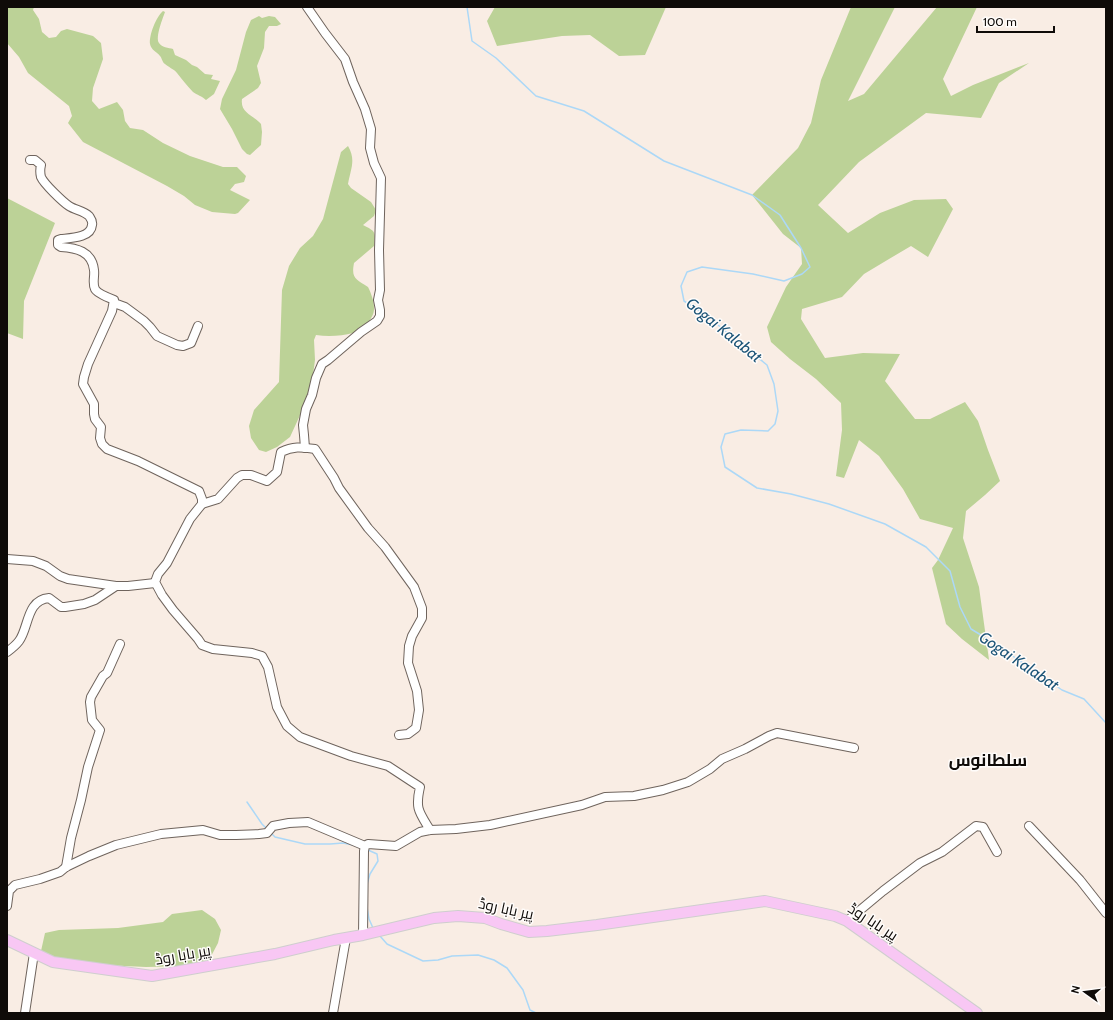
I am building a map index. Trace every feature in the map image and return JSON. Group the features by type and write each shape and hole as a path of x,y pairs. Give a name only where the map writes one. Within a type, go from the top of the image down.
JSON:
{"main road":[{"name":"پیر بابا روڈ","path":"7,940 53,962 152,976 275,954 434,918 458,916 484,918 529,932 597,925 766,901 835,916 847,921 977,1013"}],"street":[{"path":"304,448 303,425 306,409 322,364 377,321 380,316 378,300 380,290 379,250 381,178 374,163 370,148 371,129 366,109 353,82 345,59 306,7"},
{"path":"30,160 35,160 41,165 40,174 53,191 70,206 87,215 92,220 92,228 88,233 79,237 61,239 58,240 58,242 61,247 74,248 89,258 94,270 96,291 114,300 114,303 125,307 144,321 157,336 177,345 183,346 192,343 198,326"},
{"path":"114,303 112,311 88,364 83,384 94,404 95,419 101,427 100,438 102,444 107,449 138,461 199,491 202,504"},
{"path":"398,735 408,734 416,728 419,710 417,692 408,663 409,646 412,636 422,618 422,608 414,587 339,488 315,449 300,447 289,448 281,452 277,472 266,481 251,475 242,475 237,478 218,499 202,504 190,519 167,563 158,574 155,583 162,596 202,645 262,656 268,667 277,707 287,726 300,737 351,756 388,766 420,787 418,799 419,813 430,830"},
{"path":"7,559 33,561 46,566 60,576 68,579 116,586 155,583"},
{"path":"7,652 19,641 37,602 44,598 49,598 61,607 84,604 95,600 116,586"},
{"path":"66,867 71,838 88,767 100,730 92,720 90,702 91,697 103,676 107,673 120,644"},
{"path":"363,935 364,851 368,844 396,846 420,832 490,825 582,805 605,797 634,796 663,790 688,782 710,769 722,759 777,733 854,748"},
{"path":"7,906 9,892 15,885 60,872 66,867 116,845 161,834 203,830 220,835 259,834 267,833 273,826 308,822 365,847"},
{"path":"847,921 866,904 920,863 942,852 976,826 982,827 997,852"},
{"path":"1029,826 1080,880 1106,913"},
{"path":"334,1013 346,938"},
{"path":"25,1013 34,953"}],"green space":[{"path":"7,7 34,7 33,10 39,19 42,32 49,38 56,37 61,31 67,29 93,36 101,43 103,59 93,88 92,101 99,109 117,102 123,110 125,121 130,128 143,130 163,143 190,156 223,167 237,167 246,176 244,182 235,184 230,190 250,200 238,213 235,214 212,212 195,205 184,196 167,186 83,142 68,123 72,116 69,106 28,73 19,57 7,43"},
{"path":"495,7 666,7 645,55 619,56 590,35 562,36 497,46 487,21"},
{"path":"851,7 895,7 848,101 864,94 937,7 977,7 943,79 951,96 973,85 1029,63 999,83 981,118 926,113 859,162 818,205 848,233 880,213 914,200 946,199 953,209 928,257 911,246 864,274 842,297 802,309 801,319 825,358 863,353 900,354 885,381 915,419 930,419 965,402 978,421 1000,481 966,511 963,538 979,587 989,660 962,639 946,624 932,568 938,560 953,528 920,519 903,489 879,456 859,440 844,478 836,476 842,430 841,403 816,379 771,342 767,327 786,287 802,264 801,248 783,234 752,195 798,148 811,123 821,80"},
{"path":"163,11 165,12 158,36 159,43 165,47 173,49 175,55 186,60 205,74 213,75 211,79 220,81 214,94 206,100 193,92 176,72 164,63 150,44 154,26 158,17"},
{"path":"259,16 262,18 269,16 275,17 281,24 277,26 269,26 265,32 264,48 257,66 261,83 258,88 242,99 243,108 245,111 261,124 261,145 250,155 242,149 220,109 222,99 236,70 246,32 251,20"},
{"path":"348,146 352,160 348,184 351,188 371,202 376,210 374,216 363,225 373,231 375,238 374,246 354,263 353,268 355,278 369,289 372,297 374,312 367,324 357,332 335,336 316,335 314,340 315,360 312,382 307,400 290,437 277,447 266,452 259,450 251,438 249,426 254,410 279,382 282,290 289,266 300,248 313,236 323,219 341,152"},
{"path":"7,198 55,223 24,301 23,339 7,333"},
{"path":"202,910 215,919 221,930 218,943 208,962 191,966 146,967 103,965 53,957 41,951 45,933 59,930 118,928 163,922 172,914"}],"waterway":[{"name":"Gogai Kalabat","path":"467,7 472,41 496,58 536,96 584,111 664,161 752,195 780,215 801,248 810,267 802,274 784,281 753,274 702,267 687,272 681,286 684,301 707,316 767,365 774,384 778,411 775,424 768,431 741,430 725,434 721,447 725,467 757,488 791,494 829,504 885,524 926,547 950,571 960,607 971,629 1062,690 1084,699 1106,723"},
{"path":"247,802 267,829"},
{"path":"271,833 275,837 305,844 343,843 353,845"},
{"path":"367,884 370,874 378,861 377,854 368,850"},
{"path":"367,907 369,919 373,928"},
{"path":"380,936 387,944 423,961 438,960 452,956 478,955 494,960 507,968 523,990 530,1010 536,1013"},
{"path":"621,1013 629,1013"}],"district":[{"name":"سلطانوس","path":"988,760"}]}
